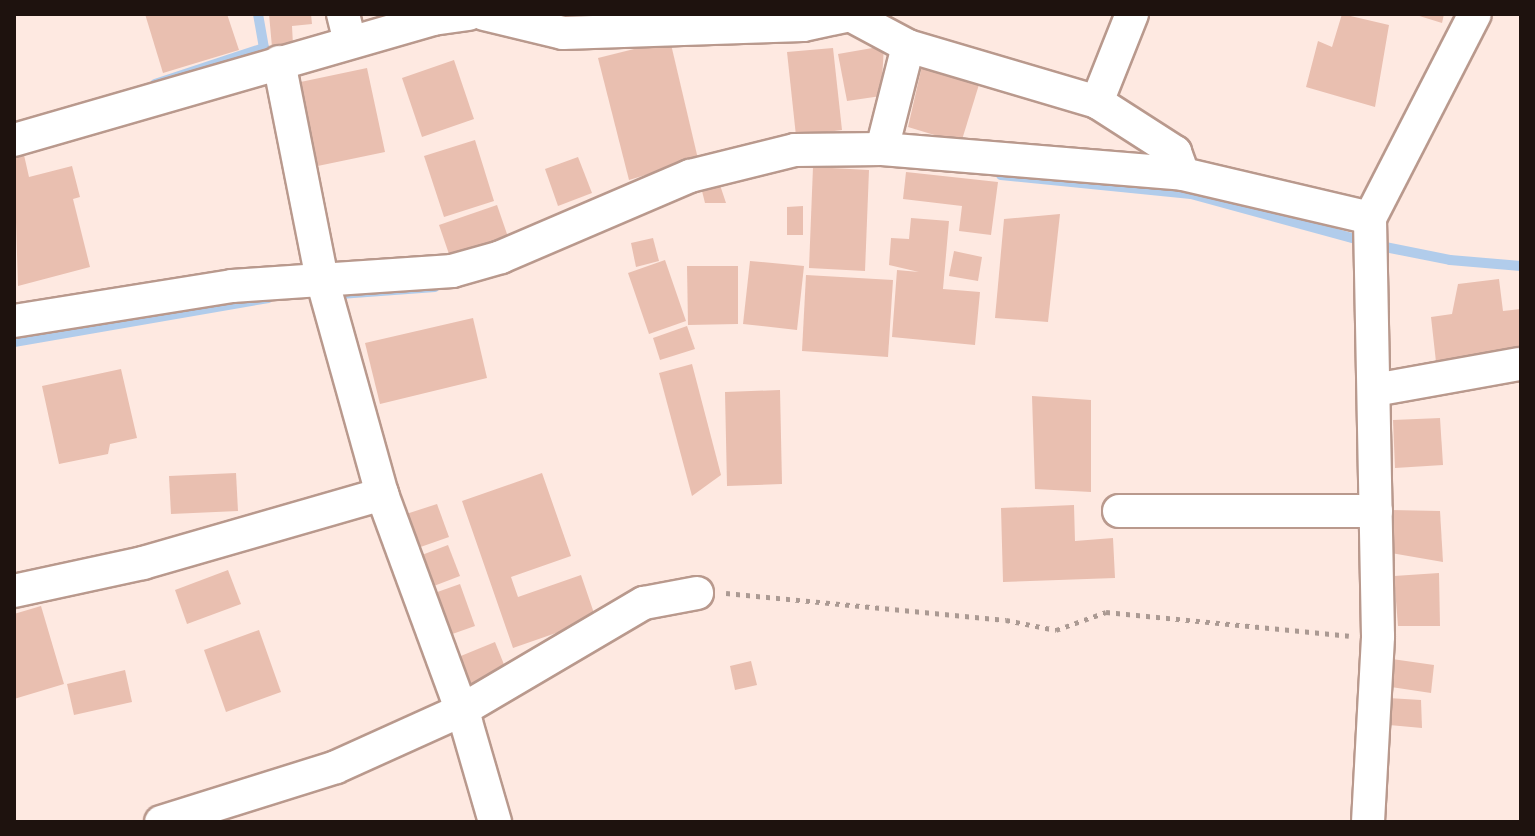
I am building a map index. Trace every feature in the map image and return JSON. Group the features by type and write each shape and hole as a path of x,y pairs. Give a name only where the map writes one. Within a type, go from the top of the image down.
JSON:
{"street":[{"path":"14,140 279,62 347,28 469,14"},
{"path":"484,14 563,33 803,25 850,15 908,46 1097,102 1175,152 1183,174"},
{"path":"1097,102 1132,14"},
{"path":"1368,822 1378,636 1370,218 1475,14"},
{"path":"882,149 908,46"},
{"path":"279,62 322,279 382,494 462,710 495,822"},
{"path":"14,321 232,286 452,271 501,257 690,176 749,157 795,150 882,149 1183,174 1370,218"},
{"path":"1375,390 1519,364"},
{"path":"14,591 143,563 382,494"},
{"path":"1119,511 1376,511"},
{"path":"161,822 336,767 462,710 566,644 616,623 644,603 697,593"}],"path":[{"path":"697,593 900,608 1056,630 1106,612 1314,637 1378,636"}],"building":[{"path":"145,14 227,14 239,50 163,73"},
{"path":"269,14 311,14 312,24 292,26 293,45 272,47"},
{"path":"1342,14 1389,25 1375,107 1306,87 1318,41 1332,47"},
{"path":"1413,14 1444,14 1442,23"},
{"path":"670,40 698,159 629,180 598,58"},
{"path":"884,46 881,96 847,101 838,54"},
{"path":"833,48 842,130 796,136 787,52"},
{"path":"454,60 474,119 422,137 402,78"},
{"path":"922,66 981,78 961,143 908,127"},
{"path":"367,68 385,152 308,168 291,84"},
{"path":"475,140 494,201 444,217 424,156"},
{"path":"24,155 29,177 72,166 80,197 73,199 90,267 18,286 14,158"},
{"path":"578,157 592,193 558,206 545,169"},
{"path":"813,167 869,170 865,271 809,268"},
{"path":"906,172 998,182 991,235 959,231 962,206 903,199"},
{"path":"720,185 726,203 705,203 702,191"},
{"path":"497,205 508,237 450,257 439,225"},
{"path":"803,206 803,235 787,235 787,207"},
{"path":"1060,214 1048,322 995,318 1004,219"},
{"path":"911,218 949,221 943,289 980,292 975,345 892,337 897,270 919,272 889,265 891,238 909,239"},
{"path":"653,238 659,261 636,267 631,243"},
{"path":"954,251 982,257 978,281 949,276"},
{"path":"665,260 686,321 649,334 628,273"},
{"path":"750,261 804,266 797,330 743,324"},
{"path":"687,266 738,266 738,324 688,325"},
{"path":"806,275 893,280 888,357 802,351"},
{"path":"1499,279 1503,311 1521,309 1521,354 1450,367 1436,362 1431,317 1452,314 1458,284"},
{"path":"473,318 487,378 380,404 365,343"},
{"path":"687,326 695,349 660,360 653,338"},
{"path":"692,364 721,475 692,496 659,373"},
{"path":"121,369 137,438 110,444 108,454 59,464 42,386"},
{"path":"780,390 782,484 727,486 725,392"},
{"path":"1032,396 1091,400 1091,492 1035,489"},
{"path":"1440,418 1443,465 1395,468 1393,420"},
{"path":"236,473 238,511 171,514 169,476"},
{"path":"542,473 571,556 511,577 518,597 581,575 596,619 513,648 462,501"},
{"path":"437,504 449,537 412,550 400,516"},
{"path":"1074,505 1075,541 1113,538 1115,578 1003,582 1001,508"},
{"path":"1391,510 1440,511 1443,562 1391,553"},
{"path":"448,545 460,576 426,589 414,558"},
{"path":"228,570 241,604 187,624 175,590"},
{"path":"1439,573 1440,626 1398,626 1394,576"},
{"path":"460,584 475,626 441,638 426,596"},
{"path":"41,606 64,684 14,699 14,614"},
{"path":"259,630 281,692 226,712 204,650"},
{"path":"495,642 507,672 463,690 451,660"},
{"path":"1392,659 1434,665 1431,693 1391,687"},
{"path":"751,661 757,685 735,690 730,666"},
{"path":"125,670 132,702 74,715 67,684"},
{"path":"1388,698 1421,700 1422,728 1389,725"}],"waterway":[{"path":"155,84 264,48 258,14"},
{"path":"1001,175 1191,194 1385,247 1450,260 1521,266"},
{"path":"340,294 435,287"},
{"path":"14,342 268,298"}]}
